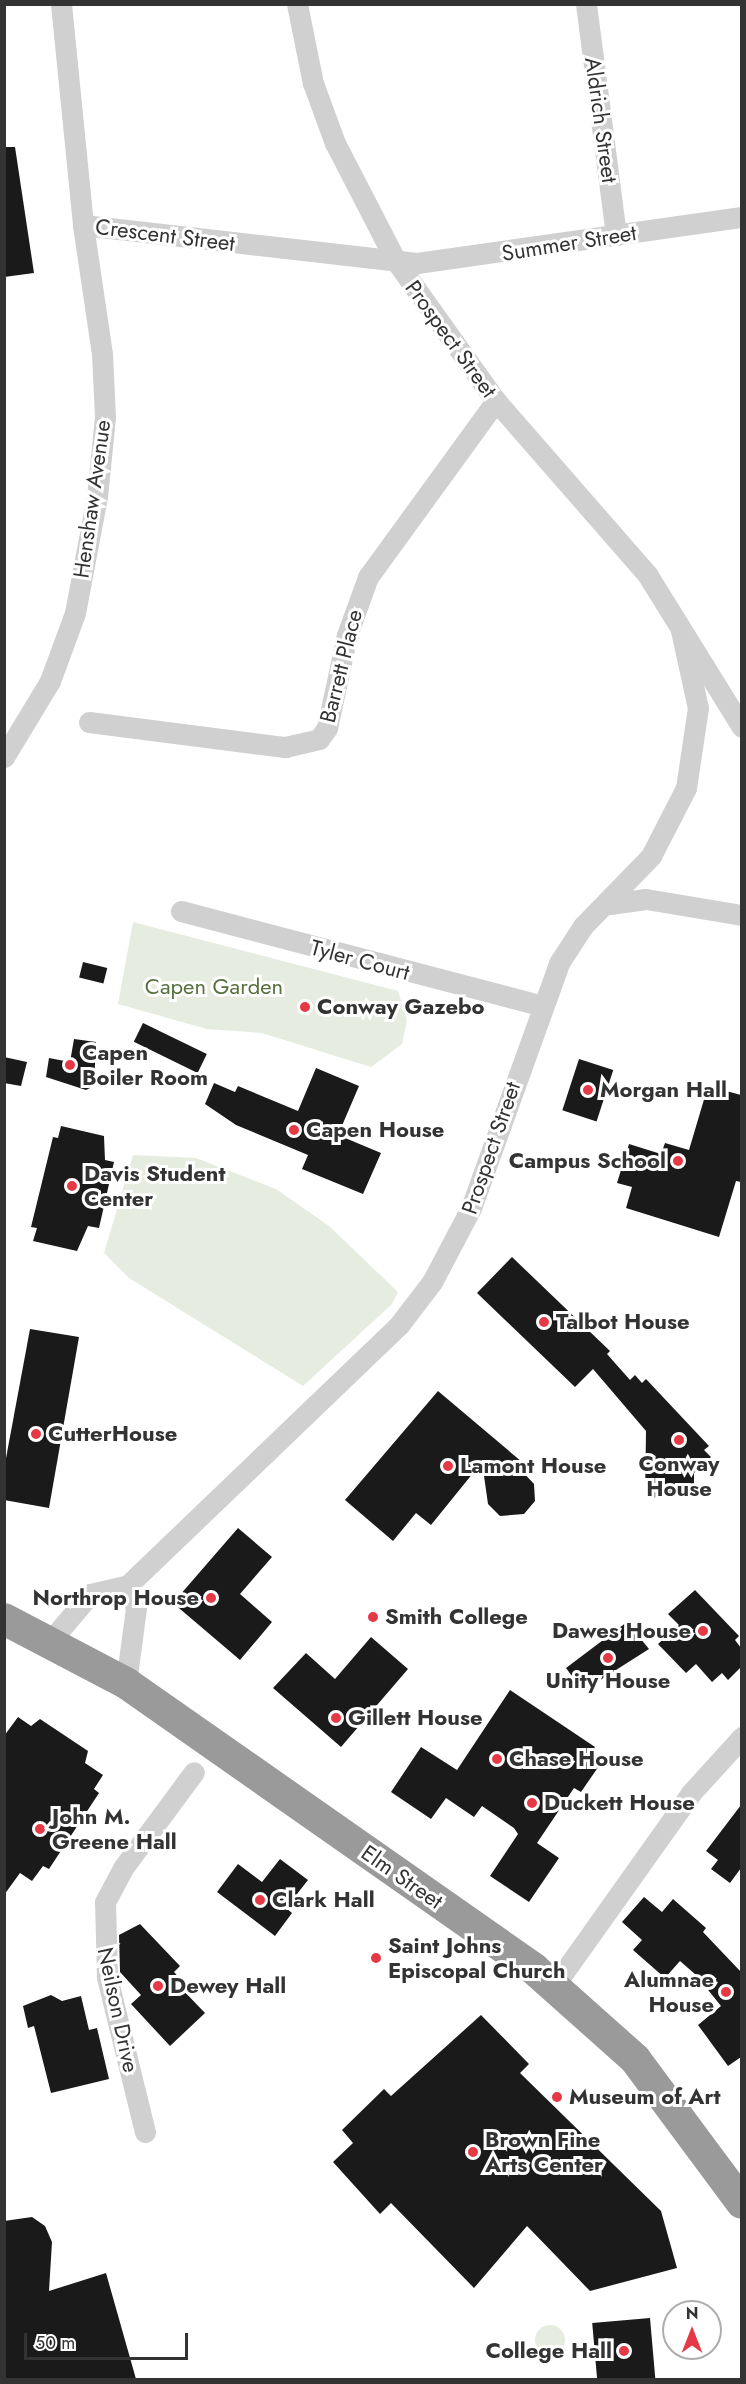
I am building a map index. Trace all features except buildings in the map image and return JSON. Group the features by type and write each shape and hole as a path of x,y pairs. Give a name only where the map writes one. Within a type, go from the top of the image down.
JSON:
{"highway":[{"name":"Elm Street","path":"4,1619 52,1639 126,1683 554,1986 635,2059 741,2203"}],"street":[{"name":"Crescent Street","path":"60,4 83,225 396,261"},
{"name":"Prospect Street","path":"297,4 313,83 334,143 396,261 496,401 647,574 741,727"},
{"name":"Aldrich Street","path":"586,4 616,235"},
{"name":"Summer Street","path":"396,261 476,258 741,217"},
{"name":"Henshaw Avenue","path":"4,757 50,681 71,623 97,497 105,417 102,354 83,225"},
{"name":"Barrett Place","path":"89,722 285,747 319,739 327,728 347,635 368,577 496,401"},
{"name":"Prospect Street","path":"128,1585 422,1297 471,1208 540,1005 583,926 610,904 662,839 693,765 697,688 681,631"},
{"path":"610,904 646,899 741,915"},
{"name":"Tyler Court","path":"181,911 540,1005"},
{"path":"52,1639 90,1594 128,1585 135,1608 126,1683"},
{"path":"554,1986 691,1793 741,1737"},
{"name":"Neilson Drive","path":"145,2132 107,1977 105,1902 123,1868 194,1772"}],"green space":[{"name":"Capen Garden","path":"133,922 398,991 407,1020 402,1044 371,1067 262,1033 207,1029 118,1004"},
{"path":"133,1155 196,1158 276,1189 329,1226 398,1292 392,1304 303,1386 129,1278 104,1253"},
{"path":"550,2325 561,2329 565,2340 561,2351 550,2355 539,2351 535,2340 539,2329"}],"place":[{"name":"Conway Gazebo","path":"305,1007"},
{"name":"Capen Boiler Room","path":"70,1065"},
{"name":"Morgan Hall","path":"588,1090"},
{"name":"Capen House","path":"294,1130"},
{"name":"Campus School","path":"678,1161"},
{"name":"Davis Student Center","path":"72,1186"},
{"name":"Talbot House","path":"544,1322"},
{"name":"CutterHouse","path":"36,1434"},
{"name":"Conway House","path":"679,1440"},
{"name":"Lamont House","path":"448,1466"},
{"name":"Northrop House","path":"211,1598"},
{"name":"Smith College","path":"373,1617"},
{"name":"Dawes House","path":"703,1631"},
{"name":"Unity House","path":"608,1658"},
{"name":"Gillett House","path":"336,1718"},
{"name":"Chase House","path":"497,1759"},
{"name":"Duckett House","path":"532,1803"},
{"name":"John M. Greene Hall","path":"40,1829"},
{"name":"Clark Hall","path":"260,1900"},
{"name":"Saint Johns Episcopal Church","path":"376,1958"},
{"name":"Dewey Hall","path":"158,1986"},
{"name":"Alumnae House","path":"726,1992"},
{"name":"Museum of Art","path":"557,2097"},
{"name":"Brown Fine Arts Center","path":"473,2152"},
{"name":"College Hall","path":"624,2351"}]}
